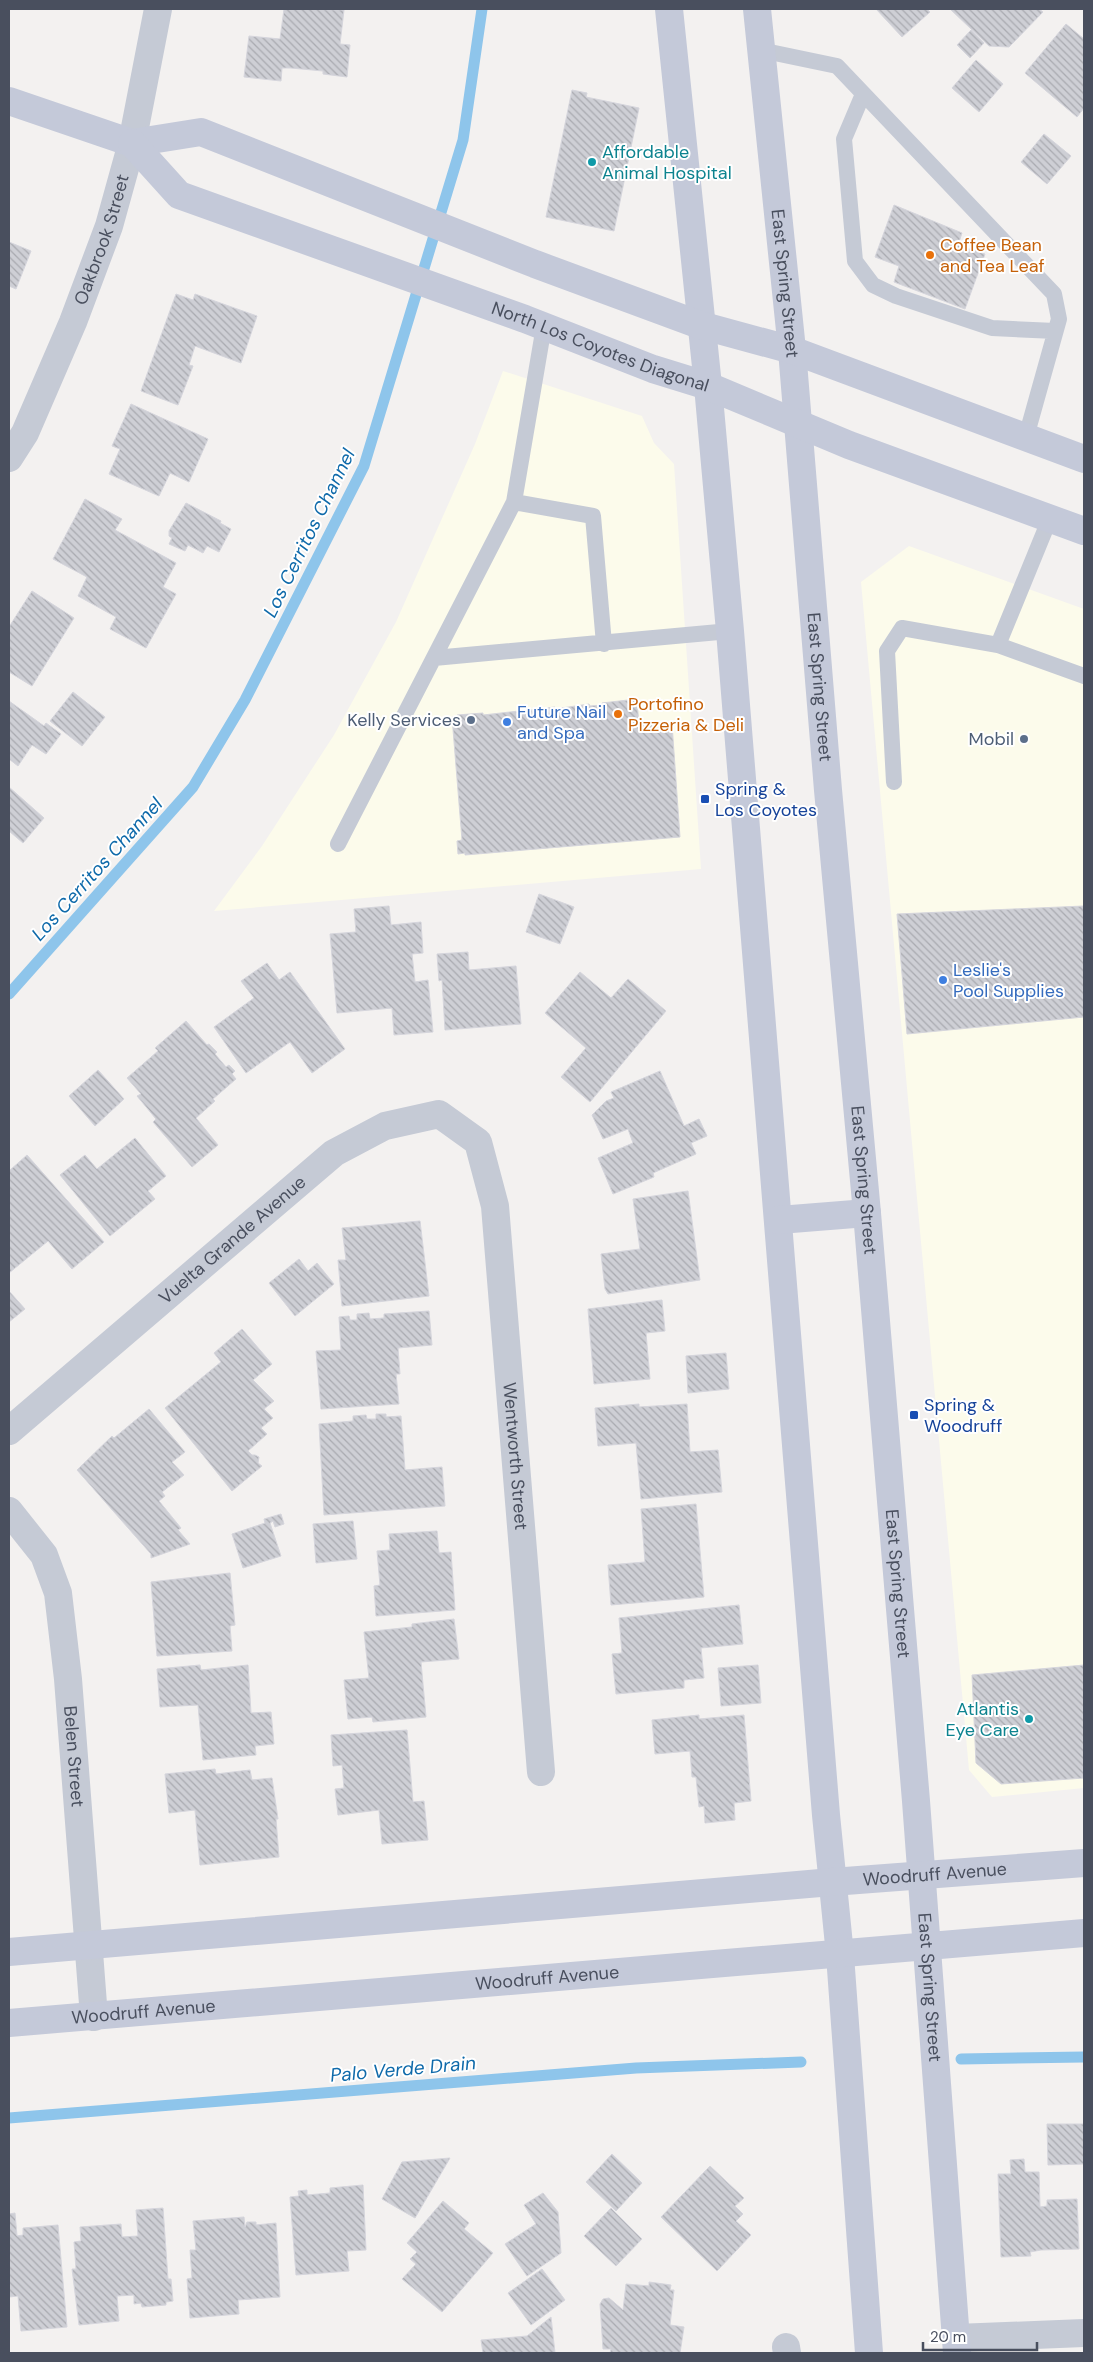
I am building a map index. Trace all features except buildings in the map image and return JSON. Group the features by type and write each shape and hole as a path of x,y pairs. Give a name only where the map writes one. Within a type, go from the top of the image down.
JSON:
{"main road":[{"path":"670,9 700,325 708,386 730,631 742,797 832,1882 840,1955 869,2353"},
{"name":"East Spring Street","path":"757,9 792,350 867,1213 927,1946 957,2346"},
{"name":"North Los Coyotes Diagonal","path":"9,101 132,143 201,132 535,264 700,325 792,350 1084,459"},
{"name":"North Los Coyotes Diagonal","path":"132,143 179,195 534,322 653,369 708,386 798,424 1084,531"},
{"path":"778,1220 867,1213"},
{"name":"Woodruff Avenue","path":"9,1952 832,1882 1084,1863"},
{"name":"Woodruff Avenue","path":"9,2023 840,1955 1084,1933"}],"street":[{"name":"Oakbrook Street","path":"9,458 17,431 73,322 109,226 132,143 158,9"},
{"name":"Vuelta Grande Avenue","path":"9,1431 334,1153 385,1126 439,1114 478,1142"},
{"name":"Wentworth Street","path":"478,1142 495,1206 541,1772"},
{"name":"Belen Street","path":"9,1511 44,1555 58,1593 68,1679 94,2017"},
{"path":"957,2346 1019,2344 1084,2333"}],"lane":[{"path":"760,50 837,66 1054,294 1059,319 1026,437"},
{"path":"863,94 844,139 855,261 873,285 896,296 992,328 1055,331"},
{"path":"338,844 514,502 534,322"},
{"path":"514,502 593,516 604,644"},
{"path":"998,645 1050,518"},
{"path":"894,782 887,651 902,628 998,645 1084,676"},
{"path":"434,658 604,644 730,631"}],"shaded area":[{"path":"503,371 642,416 654,443 674,464 701,869 214,911 262,846 334,735 396,622 475,444"},
{"path":"909,546 1084,609 1084,1788 992,1797 969,1770 861,582"}],"waterway":[{"name":"Los Cerritos Channel","path":"9,994 193,787 245,700 364,466 463,140 482,9"},
{"name":"Palo Verde Drain","path":"961,2059 1084,2057"},
{"name":"Palo Verde Drain","path":"9,2118 636,2068 801,2062"}],"place":[{"name":"Affordable Animal Hospital","path":"592,162"},
{"name":"Coffee Bean and Tea Leaf","path":"930,255"},
{"name":"Portofino Pizzeria & Deli","path":"618,714"},
{"name":"Kelly Services","path":"471,720"},
{"name":"Future Nail and Spa","path":"507,722"},
{"name":"Mobil","path":"1024,739"},
{"name":"Spring & Los Coyotes","path":"705,799"},
{"name":"Leslie's Pool Supplies","path":"943,980"},
{"name":"Spring & Woodruff","path":"914,1415"},
{"name":"Atlantis Eye Care","path":"1029,1719"}]}
